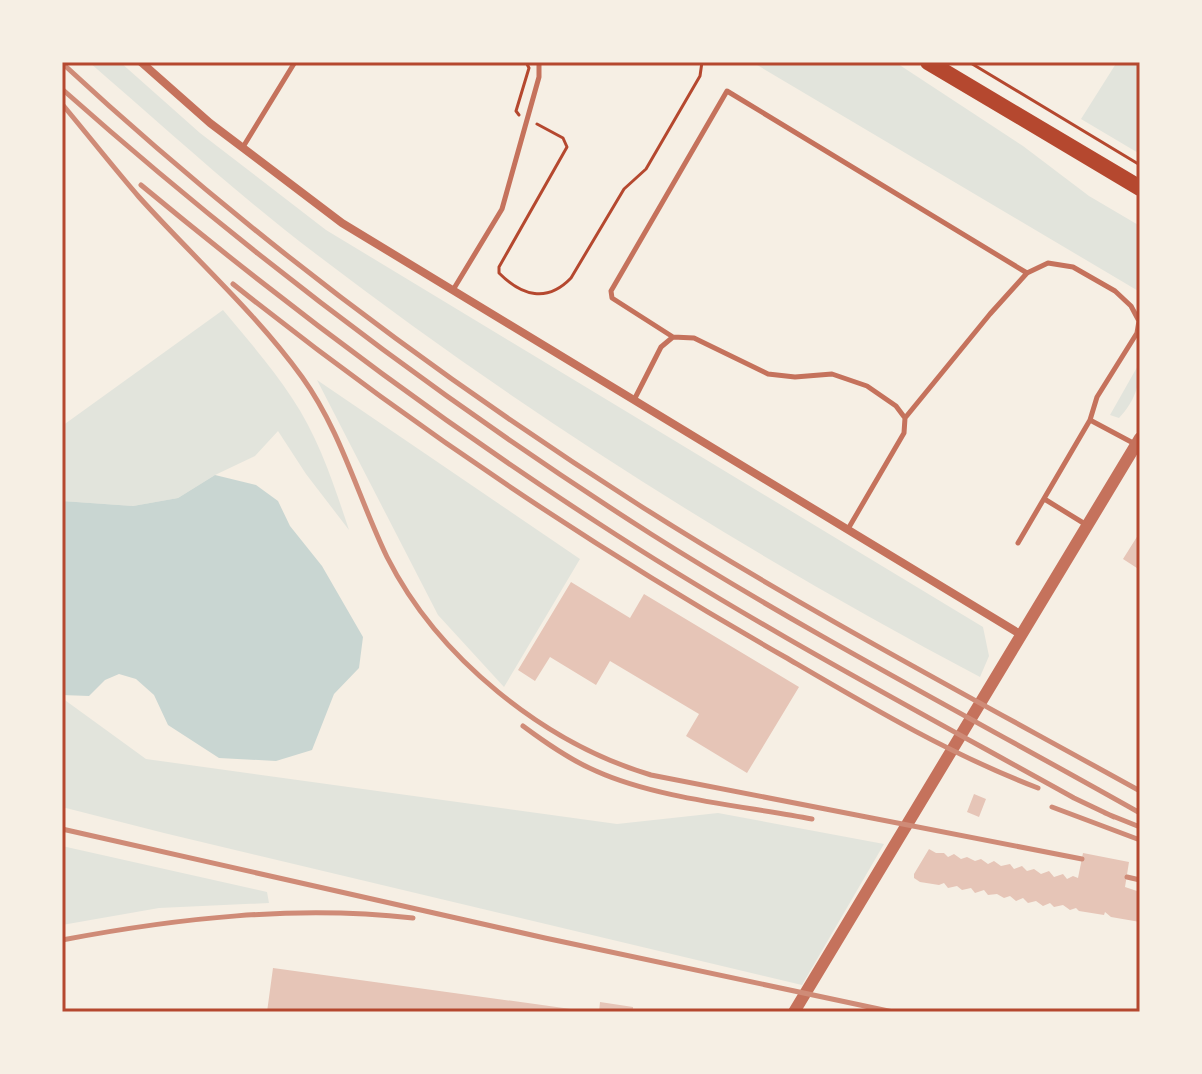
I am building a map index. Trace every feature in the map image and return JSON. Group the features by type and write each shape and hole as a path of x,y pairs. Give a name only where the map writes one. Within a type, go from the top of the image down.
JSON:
{"main road":[{"path":"928,62 1140,188"}],"street":[{"path":"141,62 243,147 342,223 1020,634"},
{"path":"794,1012 1138,442"}],"lane":[{"path":"243,147 295,62"},
{"path":"453,290 502,209 539,77 539,62"},
{"path":"905,418 896,406 867,386 832,374 795,377 768,374 694,338 673,337 612,298 611,291 727,91 1027,273"},
{"path":"848,530 904,433 905,418 1027,273 1048,263 1073,267 1115,291 1131,306 1139,321 1137,333 1097,397 1090,420 1046,500 1018,543"},
{"path":"634,400 661,347 673,337"},
{"path":"1090,420 1138,442"},
{"path":"1046,500 1087,526"}],"path":[{"path":"534,122 563,138 567,147 499,267 499,273 528,292 540,295 561,289 571,278 624,189 646,169 700,76 702,62"},
{"path":"969,62 1140,165"}],"shaded area":[{"path":"89,62 120,62 200,133 326,230 983,627 989,656 980,677 807,582 723,531 475,370 287,231"},
{"path":"752,62 895,62 1023,146 1089,196 1140,226 1140,292"},
{"path":"1117,62 1140,62 1140,154 1081,119"},
{"path":"223,310 276,375 302,413 325,462 349,530 278,431 255,456 215,475 178,498 133,506 62,501 62,426"},
{"path":"1140,362 1133,399 1119,418 1110,415"},
{"path":"317,380 580,559 504,687 438,615"},
{"path":"215,475 256,485 278,501 290,526 322,566 363,637 359,668 334,694 312,750 276,761 219,758 168,725 154,695 136,679 119,674 105,680 89,696 62,695 62,501 133,506 178,498"},
{"path":"62,698 146,759 617,824 718,813 884,844 802,985 62,807"},
{"path":"62,846 267,892 269,903 159,908 62,925"}],"building":[{"path":"1140,532 1140,570 1123,559"},
{"path":"571,582 630,618 644,594 799,687 747,773 686,736 699,714 610,661 596,685 550,657 535,681 518,670"},
{"path":"974,794 986,799 979,817 967,812"},
{"path":"929,849 948,857 954,854 961,859 981,859 988,864 994,861 1001,866 1010,864 1014,869 1022,866 1027,871 1034,869 1041,874 1049,871 1054,877 1063,874 1067,879 1073,876 1078,878 1083,853 1129,862 1125,887 1140,892 1140,922 1111,917 1105,912 1104,915 1076,908 1070,910 1063,905 1054,907 1050,903 1043,906 1036,901 1028,903 1023,898 1016,901 1010,896 988,895 984,890 975,893 971,888 962,890 957,886 948,888 944,883 920,882 914,874"},
{"path":"273,968 578,1010 267,1012"},
{"path":"600,1002 633,1007 633,1012 599,1012"}],"railway":[{"path":"62,63 269,241 414,352 563,455 762,580 1140,791"},
{"path":"62,89 275,267 421,378 573,483 771,607 1140,813"},
{"path":"62,104 139,197 284,353 328,419 387,557 409,594 465,662 534,719 611,761 651,775 1082,859"},
{"path":"141,185 365,361 480,444 598,523 714,596 833,665 1114,817"},
{"path":"233,284 433,434 642,572 909,728 972,760 1038,788"},
{"path":"523,726 577,762 620,781 702,801 812,819"},
{"path":"1052,807 1140,840"},
{"path":"1105,813 1140,827"},
{"path":"62,829 545,938 893,1012"},
{"path":"1127,877 1140,880"},
{"path":"62,940 149,925 281,913 413,918"}]}
